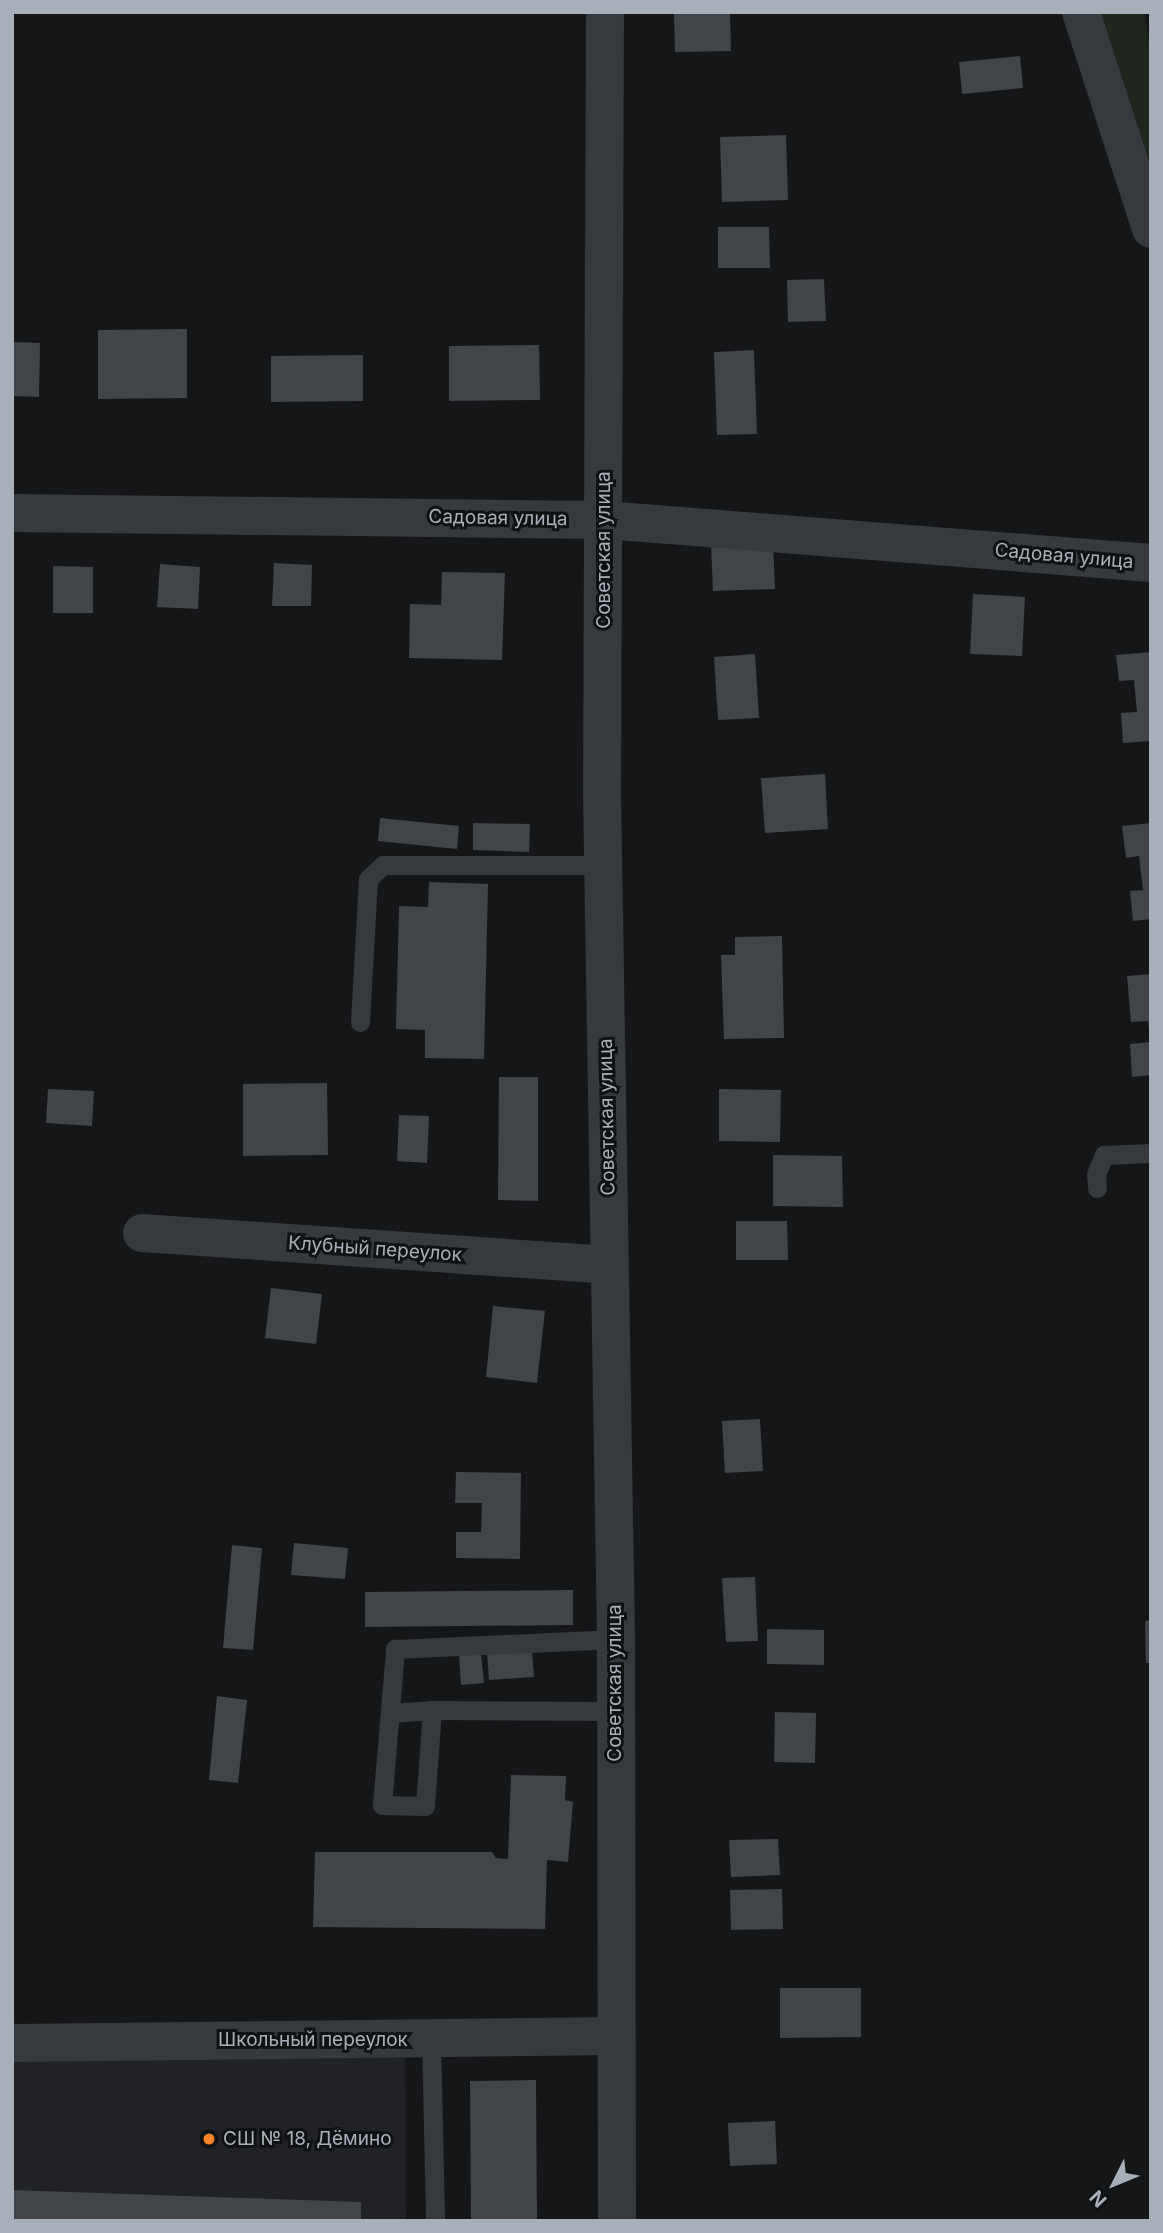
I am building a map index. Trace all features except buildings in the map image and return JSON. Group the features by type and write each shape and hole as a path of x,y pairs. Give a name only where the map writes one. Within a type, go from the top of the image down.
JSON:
{"street":[{"name":"Советская улица","path":"605,12 603,865 616,1639 614,2036 617,2221"},
{"path":"1081,12 1151,229"},
{"name":"Садовая улица","path":"12,513 604,520 1151,563"},
{"name":"Клубный переулок","path":"142,1233 609,1265"},
{"name":"Школьный переулок","path":"12,2043 614,2036"}],"lane":[{"path":"360,1022 368,879 383,865 603,865"},
{"path":"1097,1188 1096,1174 1104,1155 1151,1153"},
{"path":"432,1710 425,1806 382,1805 395,1649 616,1639"},
{"path":"391,1713 432,1710 615,1711"},
{"path":"431,2039 435,2221"}],"shaded area":[{"path":"1101,12 1144,12 1151,53 1151,166"},
{"name":"СШ № 18, Дёмино","path":"405,2057 406,2221 12,2221 12,2058"}],"place":[{"name":"СШ № 18, Дёмино","path":"209,2139"}]}
